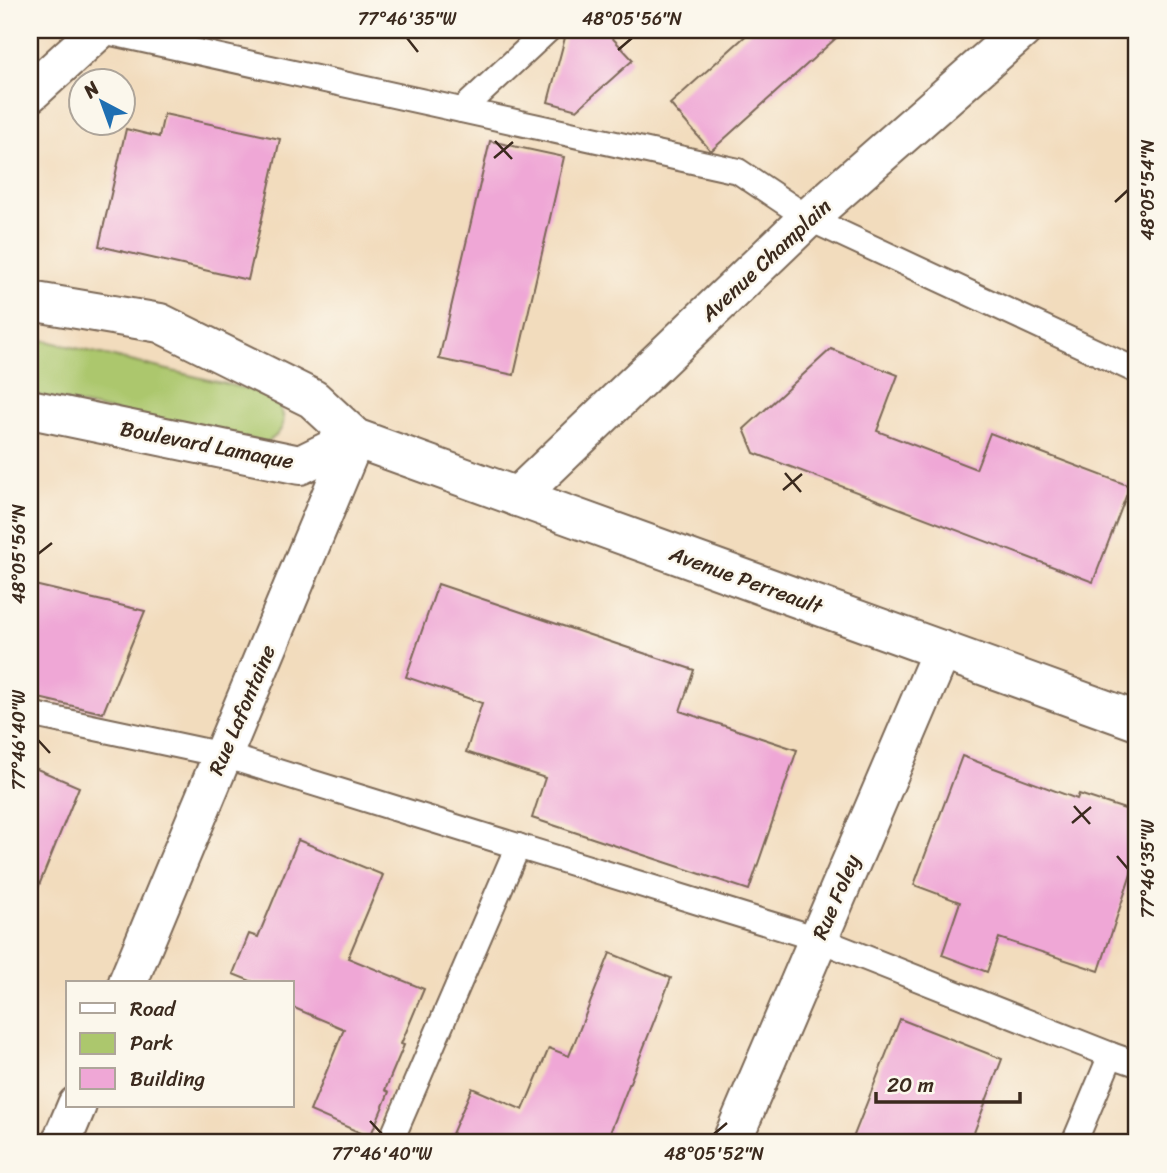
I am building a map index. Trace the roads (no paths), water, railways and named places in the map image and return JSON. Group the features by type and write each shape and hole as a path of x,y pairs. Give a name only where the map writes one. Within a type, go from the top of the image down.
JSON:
{"street":[{"path":"30,93 98,30"},
{"name":"Avenue Champlain","path":"517,497 808,218 1022,30"},
{"path":"30,300 160,323 313,399 355,438"},
{"name":"Boulevard Lamaque","path":"30,409 300,465 355,438"},
{"name":"Avenue Perreault","path":"355,438 1137,721"},
{"name":"Rue Lafontaine","path":"128,981 355,438"},
{"name":"Rue Foley","path":"732,1143 942,650"},
{"path":"61,1143 77,1106"}],"lane":[{"path":"98,30 738,171 808,218 1137,371"},
{"path":"462,110 548,30"},
{"path":"30,714 223,755 818,939 1137,1063"},
{"path":"390,1143 518,846"},
{"path":"1074,1143 1111,1055"}]}
